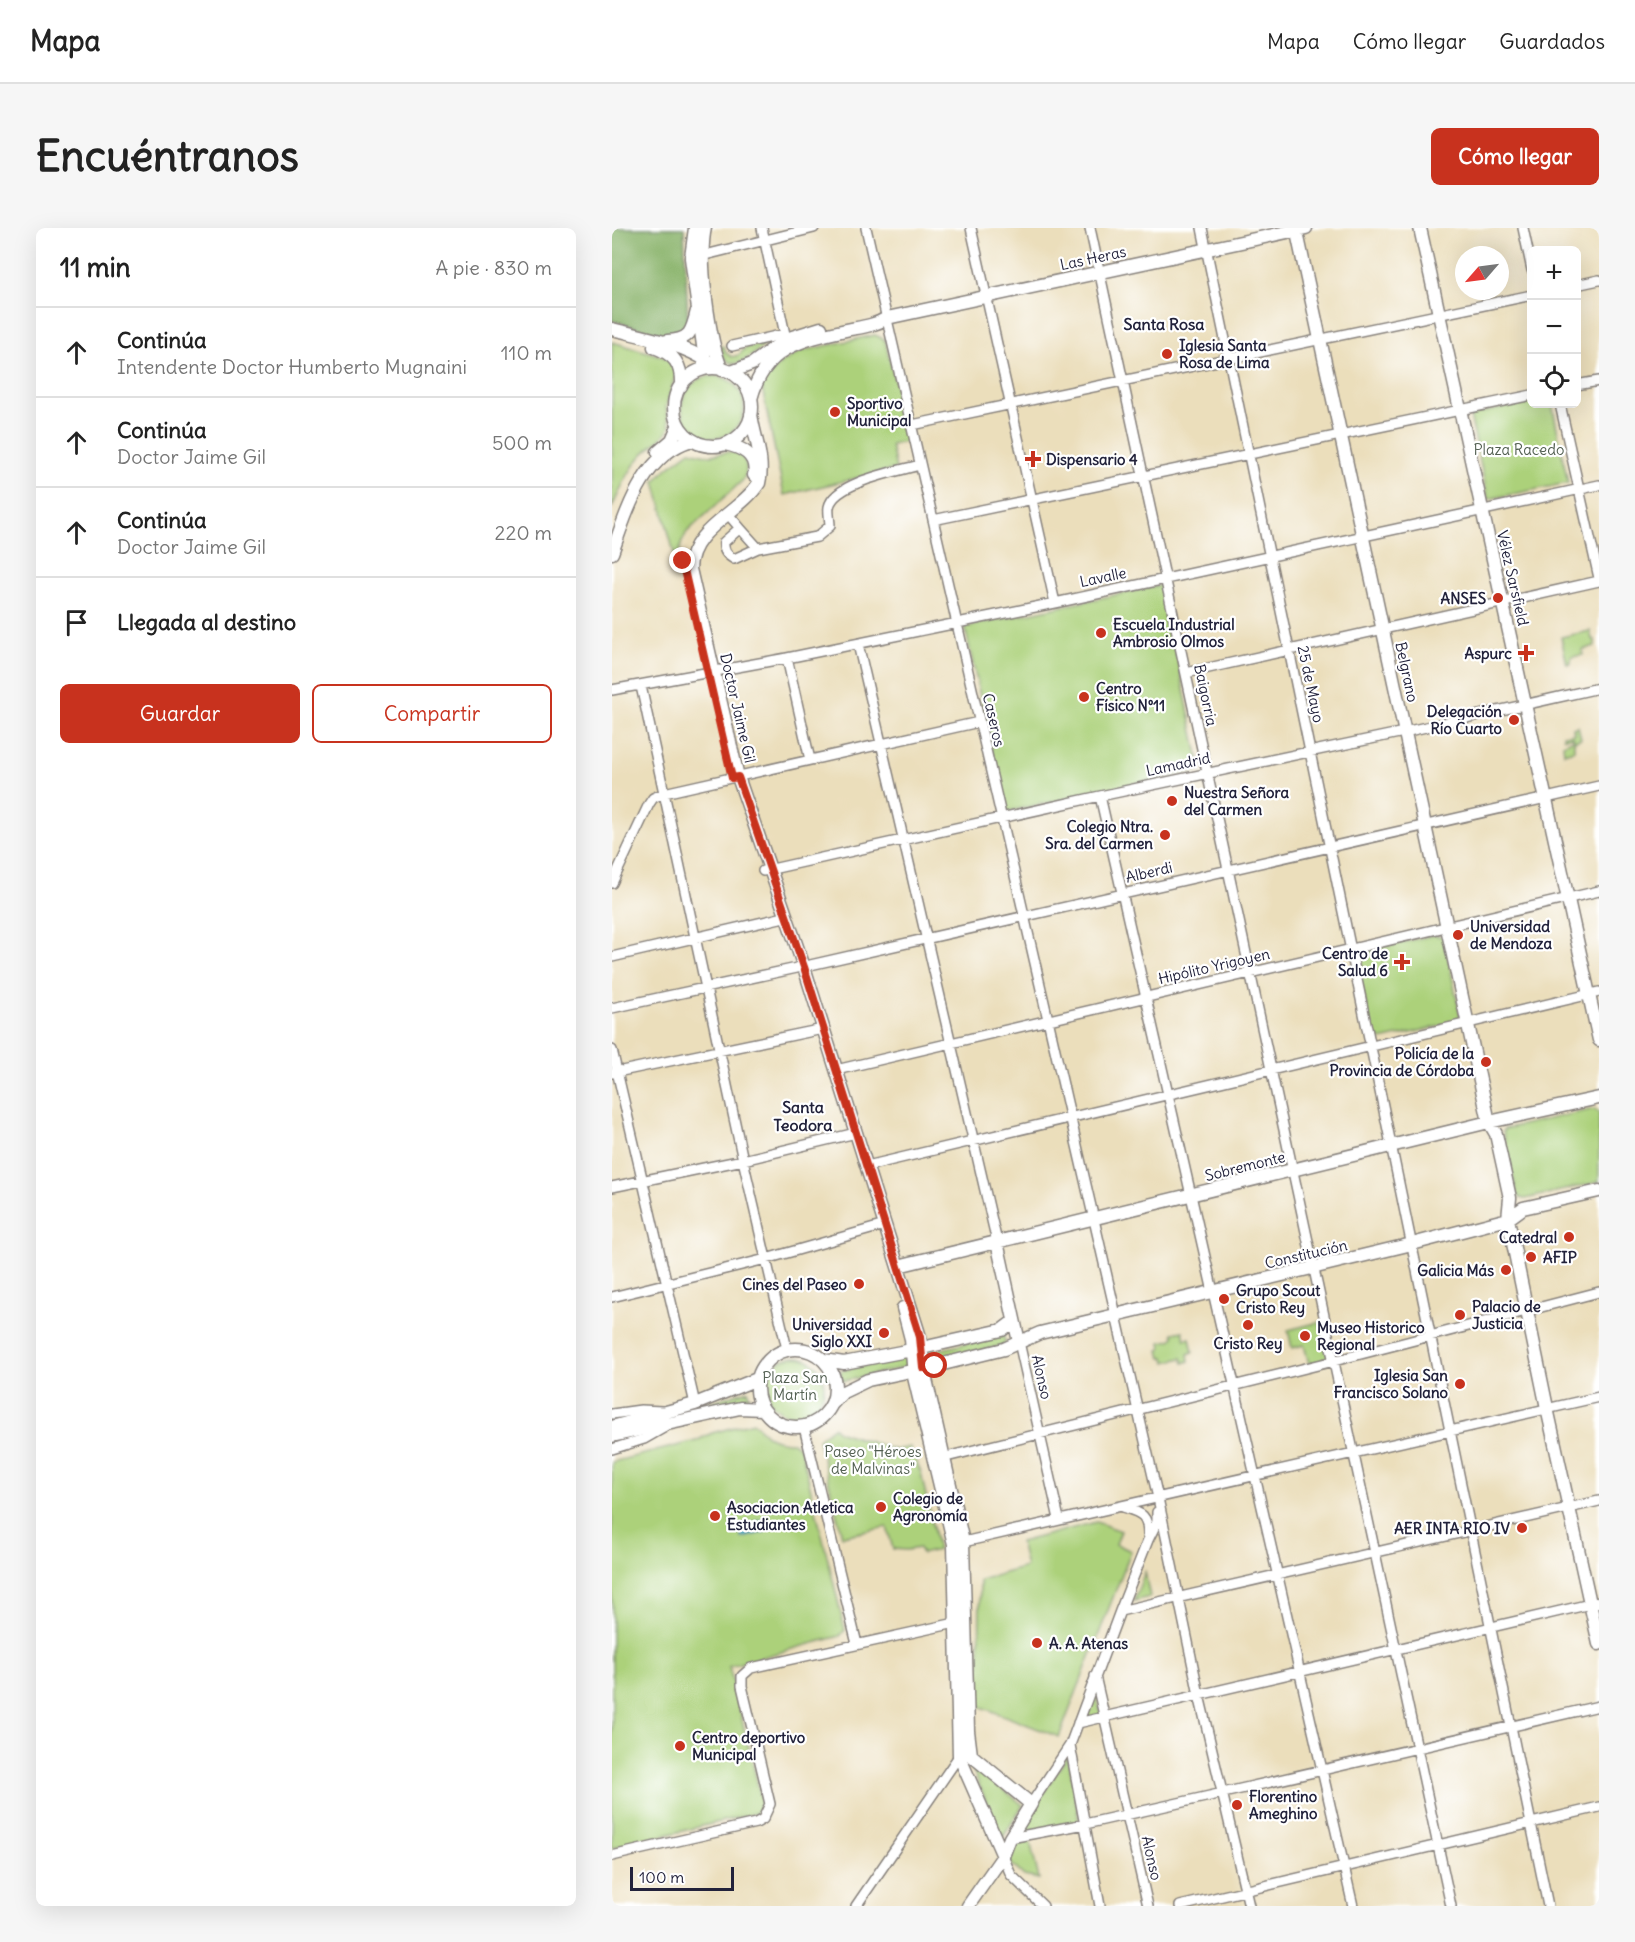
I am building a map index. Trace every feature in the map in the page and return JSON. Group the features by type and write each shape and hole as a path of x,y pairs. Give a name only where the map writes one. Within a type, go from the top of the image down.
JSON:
{"main road":[{"path":"695,228 698,307 704,364"},
{"path":"705,228 696,257 715,352 723,370"},
{"name":"Vélez Sarsfield","path":"1420,228 1544,798 1567,898 1594,993 1599,1040"},
{"name":"Las Heras","path":"751,399 759,374 774,357 789,346 810,339 877,324 886,318 1299,229"},
{"name":"Belgrano","path":"1299,229 1320,341 1467,1023 1489,1122 1496,1134 1510,1198 1508,1219 1547,1408 1595,1603 1599,1644"},
{"path":"612,335 645,341 679,341 689,335 698,307"},
{"name":"Las Heras","path":"723,370 752,364 786,337 875,316 886,318"},
{"path":"612,329 645,341 674,357 681,369 681,386"},
{"path":"660,341 704,364 740,379 747,388 751,399 751,414 742,433 725,444 703,445 692,440 678,426 674,413 674,400 681,386 704,364"},
{"name":"Doctor Jaime Gil","path":"710,673 690,562 694,547 698,542 755,488 762,472 762,460 754,437 751,414"},
{"path":"612,530 622,502 636,475 672,440 678,426"},
{"path":"612,554 643,479 657,463 679,445 692,440"},
{"name":"Doctor Jaime Gil","path":"725,444 736,446 749,454 754,462 755,471 748,485 692,538 684,554 684,570 735,778 800,968 882,1226 898,1266 917,1348"},
{"name":"Doctor Jaime Gil","path":"767,871 780,918 800,968"},
{"name":"Doctor Jaime Gil","path":"820,1030 836,1070 852,1134 867,1166 882,1226"},
{"name":"Sobremonte","path":"898,1266 1292,1169 1599,1098"},
{"name":"Constitución","path":"832,1404 843,1392 868,1380 1004,1349 1040,1333 1115,1314 1412,1244 1508,1219 1523,1208 1599,1191"},
{"path":"882,1226 909,1331 917,1348 918,1369 958,1543 968,1731 965,1755 1001,1852"},
{"name":"Alonso","path":"997,1242 1019,1342"},
{"path":"824,1360 834,1381 835,1392 832,1404 820,1419 804,1427 792,1428 770,1419 757,1398 757,1379 766,1362 775,1354 787,1349 806,1351 824,1360 844,1363 1002,1330 1014,1321"},
{"path":"612,1436 670,1417 694,1404 757,1379"},
{"path":"612,1427 740,1408 762,1409"},
{"path":"965,1755 1031,1804 968,1906"},
{"path":"958,1906 1001,1852"}],"street":[{"path":"762,228 786,337"},
{"path":"696,257 814,228"},
{"name":"Caseros","path":"866,228 1158,1498 1199,1695 1249,1906"},
{"path":"971,228 1055,603"},
{"name":"Baigorria","path":"1090,228 1451,1906"},
{"name":"25 de Mayo","path":"1202,228 1548,1906"},
{"path":"1523,228 1527,247"},
{"path":"1581,284 1599,280"},
{"path":"912,425 1527,297"},
{"name":"Las Heras","path":"732,346 786,337"},
{"path":"1581,385 1599,381"},
{"path":"933,519 1527,395"},
{"path":"1186,673 1599,580 1561,408"},
{"path":"740,528 724,542 728,555 734,559 758,548 818,537 830,526 829,506 834,497 845,488 858,482 920,465"},
{"name":"Lavalle","path":"612,690 858,644 1599,486"},
{"path":"728,514 758,548"},
{"path":"858,644 997,1242"},
{"path":"787,658 810,760"},
{"path":"640,686 743,1160 787,1349"},
{"name":"Lamadrid","path":"767,871 904,839 1599,688"},
{"path":"612,883 649,804 653,798 664,793 979,722"},
{"name":"Alberdi","path":"612,1008 800,968 1599,786"},
{"path":"1100,796 1353,1906"},
{"name":"Hipólito Yrigoyen","path":"836,1070 1599,891"},
{"path":"612,957 780,918"},
{"path":"867,1166 1594,993"},
{"path":"614,1073 820,1030"},
{"path":"612,1050 614,1073 667,1283 694,1404"},
{"path":"612,1187 743,1160 852,1134"},
{"path":"612,1297 766,1259 882,1226"},
{"path":"938,1459 1334,1362 1599,1292"},
{"name":"Alonso","path":"1019,1342 1059,1519"},
{"path":"958,1543 1599,1397"},
{"path":"612,1414 641,1410 670,1417"},
{"path":"612,1449 644,1439 670,1417"},
{"path":"804,1427 857,1644"},
{"path":"1031,1804 1070,1745 1156,1522 1158,1498"},
{"path":"1120,1611 1599,1501"},
{"path":"1121,1506 1145,1517 1148,1523 1148,1539"},
{"path":"1078,1723 1595,1603"},
{"path":"612,1856 756,1823 767,1814 770,1803 742,1686 742,1676 751,1668 961,1622"},
{"name":"Alonso","path":"1095,1676 1148,1906"},
{"path":"1010,1838 1127,1815 1599,1706"},
{"path":"1070,1745 1100,1906"},
{"path":"857,1906 965,1755"},
{"path":"1180,1906 1599,1807"},
{"path":"1001,1852 1011,1875 1043,1906"}],"green space":[{"path":"612,228 684,228 688,325 679,334 672,337 612,321"},
{"name":"Sportivo Municipal","path":"875,335 885,340 909,441 891,445 896,469 784,495 761,383 781,363 802,351"},
{"path":"612,342 662,356 673,363 676,373 666,407 670,427 665,435 633,466 612,508"},
{"path":"767,343 747,359 735,363 729,362 724,357 719,347 724,346 726,353 732,357 739,355 745,348"},
{"path":"707,376 719,376 735,385 742,395 744,407 742,419 735,429 719,438 707,438 696,433 687,424 682,413 682,401 687,390 696,381"},
{"name":"Plaza Racedo","path":"1527,403 1527,408 1553,408 1568,483 1488,499 1470,415"},
{"path":"690,451 705,455 735,453 743,458 746,471 743,480 687,532 681,544 677,565 655,481 666,469"},
{"name":"Centro Físico Nº11","path":"1162,585 1201,770 1005,812 965,627"},
{"path":"1590,631 1592,639 1595,640 1595,646 1582,650 1583,655 1571,657 1571,663 1567,664 1561,637"},
{"path":"1578,726 1581,738 1574,741 1574,750 1564,753 1563,744 1574,739 1572,736 1564,738 1563,735 1574,733 1573,728"},
{"path":"1433,935 1443,937 1445,943 1461,1019 1458,1022 1381,1040 1373,1035 1356,961 1358,953"},
{"path":"1594,1109 1599,1112 1599,1182 1525,1199 1520,1198 1517,1194 1504,1129"},
{"path":"1320,1322 1329,1360 1309,1364 1304,1345 1292,1348 1288,1330"},
{"path":"1183,1331 1185,1339 1190,1338 1193,1352 1188,1354 1189,1361 1184,1363 1182,1358 1166,1362 1165,1357 1161,1358 1159,1350 1162,1349 1161,1342 1171,1340 1174,1337 1173,1333"},
{"path":"1003,1335 1006,1345 930,1362 930,1352"},
{"path":"906,1356 906,1367 843,1381 840,1371"},
{"name":"Plaza San Martín","path":"789,1357 801,1357 811,1361 820,1370 824,1392 816,1407 801,1415 789,1415 779,1411 770,1402 766,1392 766,1380 770,1370 779,1361"},
{"path":"748,1390 750,1402 655,1420"},
{"path":"753,1422 771,1438 793,1442 801,1449 845,1630 840,1636 729,1666 762,1802 756,1813 612,1848 612,1462 696,1441 712,1433"},
{"name":"Paseo \"Héroes de Malvinas\"","path":"833,1427 840,1432 895,1450 910,1447 921,1473 938,1550 922,1554 919,1548 893,1549 887,1527 842,1536 818,1439"},
{"name":"A. A. Atenas","path":"1096,1522 1121,1531 1116,1544 1131,1551 1059,1737 979,1706 980,1580 1026,1567 1020,1542"},
{"path":"1145,1572 1150,1597 1134,1601"},
{"path":"1095,1684 1101,1715 1082,1720"},
{"path":"1068,1755 1079,1821 1016,1834"},
{"path":"970,1763 1023,1805 1002,1839"},
{"path":"1030,1841 1039,1879 1024,1876 1003,1856 1014,1846"}],"water":[{"path":"763,1520 765,1532 742,1538 739,1526"}],"place":[{"name":"Iglesia Santa Rosa de Lima","path":"1167,354"},
{"name":"Sportivo Municipal","path":"835,412"},
{"name":"Dispensario 4","path":"1033,459"},
{"name":"ANSES","path":"1498,598"},
{"name":"Escuela Industrial Ambrosio Olmos","path":"1101,633"},
{"name":"Aspurc","path":"1526,653"},
{"name":"Centro Físico Nº11","path":"1084,697"},
{"name":"Delegación Río Cuarto","path":"1514,720"},
{"name":"Nuestra Señora del Carmen","path":"1172,801"},
{"name":"Colegio Ntra. Sra. del Carmen","path":"1165,835"},
{"name":"Universidad de Mendoza","path":"1458,935"},
{"name":"Centro de Salud 6","path":"1402,962"},
{"name":"Policía de la Provincia de Córdoba","path":"1486,1062"},
{"name":"Catedral","path":"1569,1237"},
{"name":"AFIP","path":"1531,1257"},
{"name":"Galicia Más","path":"1506,1270"},
{"name":"Cines del Paseo","path":"859,1284"},
{"name":"Grupo Scout Cristo Rey","path":"1224,1299"},
{"name":"Palacio de Justicia","path":"1460,1315"},
{"name":"Cristo Rey","path":"1248,1325"},
{"name":"Universidad Siglo XXI","path":"884,1333"},
{"name":"Museo Historico Regional","path":"1305,1336"},
{"name":"Iglesia San Francisco Solano","path":"1460,1384"},
{"name":"Colegio de Agronomía","path":"881,1507"},
{"name":"Asociacion Atletica Estudiantes","path":"715,1516"},
{"name":"AER INTA RIO IV","path":"1522,1528"},
{"name":"A. A. Atenas","path":"1037,1643"},
{"name":"Centro deportivo Municipal","path":"680,1746"},
{"name":"Florentino Ameghino","path":"1237,1805"}],"district":[{"name":"Santa Rosa","path":"1164,324"},
{"name":"Santa Teodora","path":"803,1116"}],"route":[{"path":"683,561 706,673 732,778 738,777 804,967 920,1337 923,1368 935,1366"}]}
